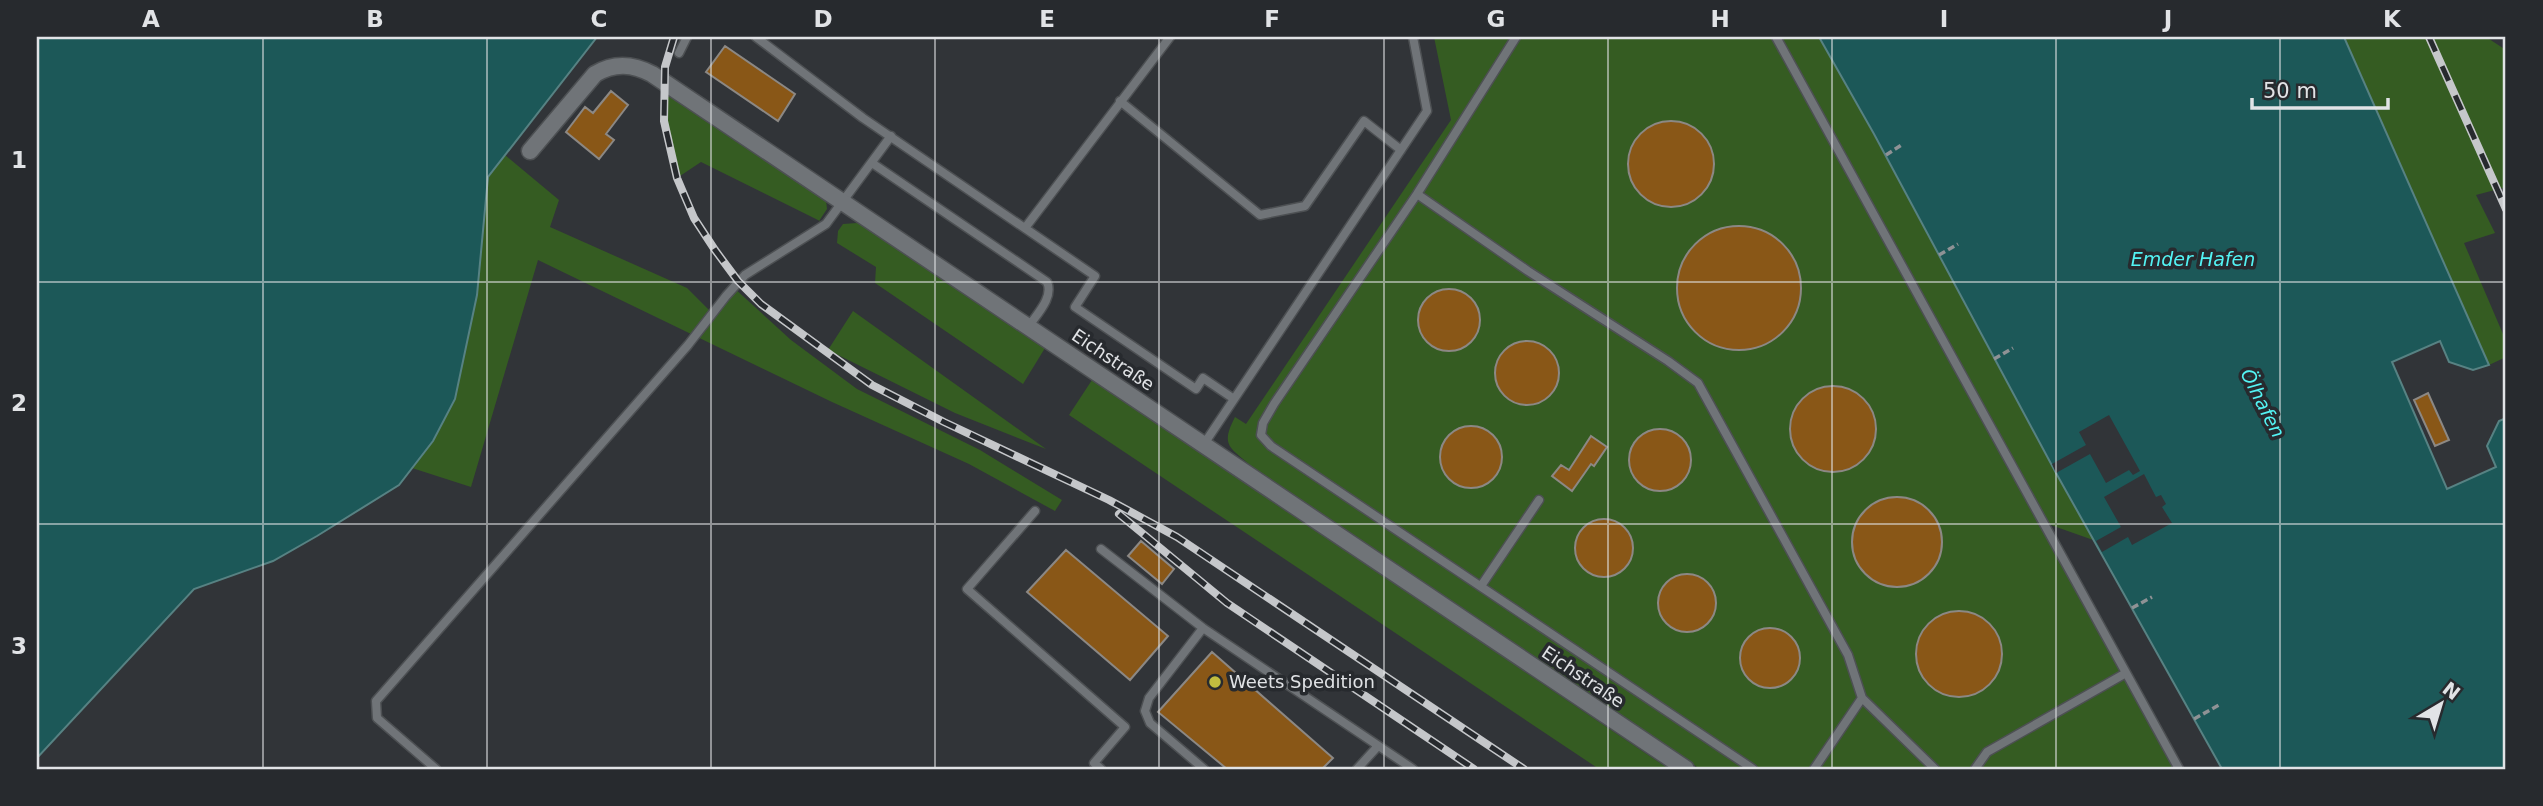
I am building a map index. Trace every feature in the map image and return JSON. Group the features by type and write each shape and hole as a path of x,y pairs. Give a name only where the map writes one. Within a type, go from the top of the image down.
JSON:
{"street":[{"name":"Eichstraße","path":"530,151 595,74 605,68 629,65 652,74 1686,769"}],"lane":[{"path":"679,53 687,37"},
{"path":"756,37 863,118 1095,276 1074,307 1196,390 1203,378 1234,399"},
{"path":"1025,228 1170,37"},
{"path":"1204,444 1427,111 1413,37"},
{"path":"1516,37 1417,194 1274,404 1263,423 1261,435 1271,446 1753,769"},
{"path":"1776,37 2179,769"},
{"path":"1120,101 1260,215 1305,206 1364,121 1401,150"},
{"path":"436,769 377,718 376,701 688,345 733,287 745,275 826,224 891,136"},
{"path":"872,163 1047,282 1050,288 1048,297 1029,327"},
{"path":"1417,194 1698,383 1849,655 1862,698 1935,769"},
{"path":"1480,586 1539,500"},
{"path":"1035,511 967,589 1125,727 1094,763 1101,769"},
{"path":"1101,549 1203,628 1413,769"},
{"path":"1203,628 1149,698 1145,711 1150,723 1204,769"},
{"path":"1975,769 1987,752 2126,673"},
{"path":"1814,769 1862,698"},
{"path":"1357,769 1378,746"}],"path":[{"path":"1886,155 1903,144"},
{"path":"1939,255 1958,244"},
{"path":"1994,359 2013,348"},
{"path":"2132,608 2152,597"},
{"path":"2194,719 2218,705"}],"green space":[{"path":"1434,37 1819,37 2096,541 2045,523 2179,769 1700,769 1251,466 1233,450 1228,434 1235,417 1246,424 1451,120"},
{"path":"2344,37 2486,37 2506,50 2506,187 2476,195 2495,233 2464,243 2506,341 2506,357 2489,365"},
{"path":"665,83 826,200 827,209 819,221 701,162 677,178 664,121"},
{"path":"505,155 559,200 550,227 687,288 712,313 733,287 791,340 857,389 980,450 1062,500 1055,511 969,464 832,402 538,260 471,487 412,468 433,441 477,295 488,177"},
{"path":"843,224 864,225 1045,348 1023,384 875,283 876,267 837,243 838,231"},
{"path":"853,311 1046,449 955,413 828,350"},
{"path":"1092,380 1669,769 1599,769 1069,415"}],"water":[{"path":"37,37 597,37 488,177 477,295 455,399 433,441 399,485 273,561 194,589 37,758"},
{"name":"Emder Hafen","path":"1819,37 2344,37 2489,365 2473,370 2449,362 2440,341 2392,362 2447,489 2496,467 2487,446 2499,421 2506,418 2506,769 2222,769 2056,473"}],"pier":[{"path":"2109,415 2140,471 2133,475 2129,470 2106,483 2090,454 2056,473 2052,464 2086,445 2079,432"},
{"path":"2144,474 2156,497 2161,495 2166,504 2162,507 2172,523 2132,545 2128,537 2102,552 2096,541 2121,527 2104,497"}],"building":[{"path":"725,46 795,94 778,121 706,72"},
{"path":"611,91 628,105 606,134 614,140 599,159 566,132 585,107 593,113"},
{"path":"1671,121 1687,125 1701,134 1710,148 1714,164 1710,180 1701,194 1687,203 1671,207 1655,203 1641,194 1632,180 1628,164 1632,148 1641,134 1655,125"},
{"path":"1739,226 1763,231 1783,244 1796,264 1801,288 1796,312 1783,332 1763,345 1739,350 1715,345 1695,332 1682,312 1677,288 1682,264 1695,244 1715,231"},
{"path":"1449,289 1461,291 1471,298 1478,308 1478,332 1471,342 1461,349 1449,351 1437,349 1427,342 1420,332 1418,320 1420,308 1427,298 1437,291"},
{"path":"1527,341 1539,343 1550,350 1557,361 1557,385 1550,396 1539,403 1527,405 1515,403 1504,396 1497,385 1495,373 1497,361 1504,350 1515,343"},
{"path":"1833,386 1850,389 1864,398 1873,412 1876,429 1873,446 1864,460 1850,469 1833,472 1816,469 1802,460 1793,446 1790,429 1793,412 1802,398 1816,389"},
{"path":"2428,393 2449,440 2435,446 2414,400"},
{"path":"1471,426 1493,435 1502,457 1493,479 1471,488 1449,479 1440,457 1449,435"},
{"path":"1660,429 1682,438 1691,460 1682,482 1660,491 1638,482 1629,460 1638,438"},
{"path":"1591,436 1607,447 1572,491 1552,476 1561,465 1569,470"},
{"path":"1897,497 1914,500 1929,510 1939,525 1942,542 1939,559 1929,574 1914,584 1897,587 1880,584 1865,574 1855,559 1852,542 1855,525 1865,510 1880,500"},
{"path":"1598,519 1610,519 1625,527 1633,542 1633,554 1625,569 1610,577 1598,577 1583,569 1575,554 1575,542 1583,527"},
{"path":"1141,541 1174,569 1162,584 1128,556"},
{"path":"1066,550 1168,636 1130,680 1027,592"},
{"path":"1687,574 1703,579 1711,587 1716,603 1711,619 1703,627 1687,632 1671,627 1663,619 1658,603 1663,587 1671,579"},
{"path":"1959,611 1983,618 1995,630 2002,654 1995,678 1983,690 1959,697 1935,690 1923,678 1916,654 1923,630 1935,618"},
{"path":"1770,628 1787,633 1795,641 1800,658 1795,675 1787,683 1770,688 1753,683 1745,675 1740,658 1745,641 1753,633"},
{"name":"Weets Spedition","path":"1212,652 1333,758 1322,769 1227,769 1158,712"}],"railway":[{"path":"674,37 665,67 664,121 677,178 694,218 715,250 738,281 761,304 872,385 1109,500 1177,537 1524,769"},
{"path":"2429,37 2506,209"},
{"path":"1119,514 1227,603 1474,769"}],"place":[{"name":"Weets Spedition","path":"1215,682"}],"water label":[{"name":"Ölhafen","path":"2263,403"}]}
